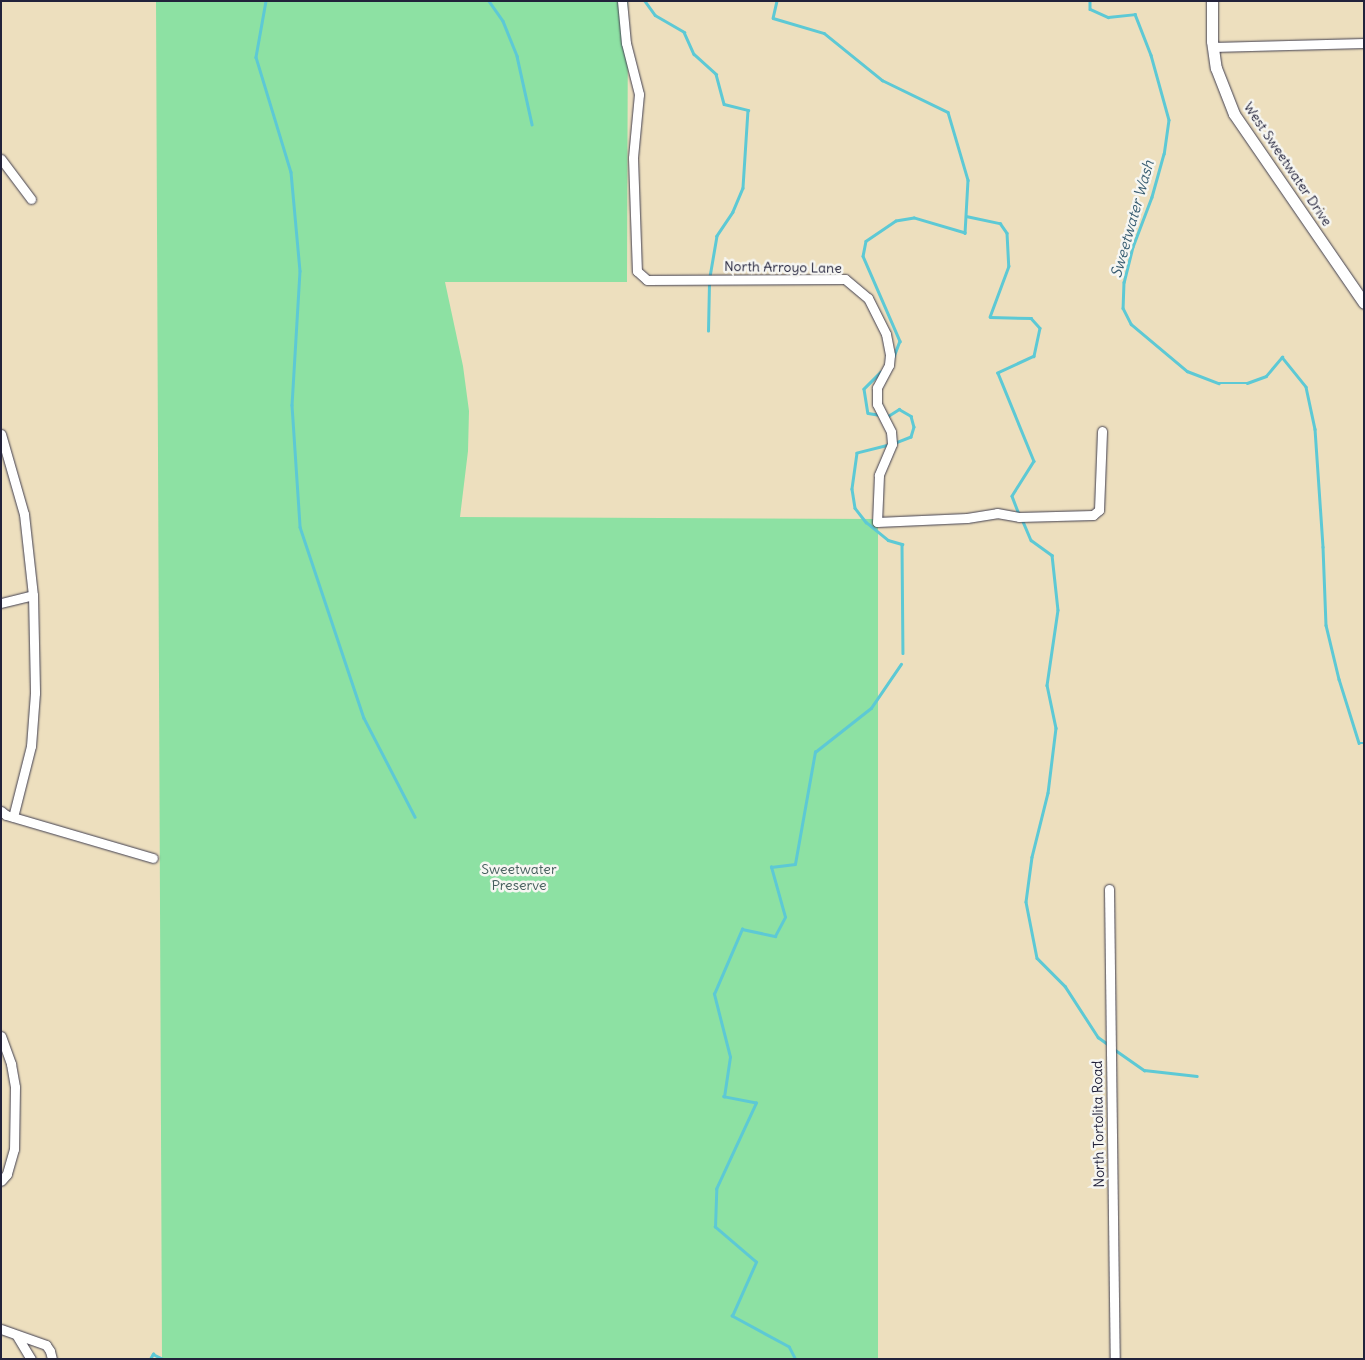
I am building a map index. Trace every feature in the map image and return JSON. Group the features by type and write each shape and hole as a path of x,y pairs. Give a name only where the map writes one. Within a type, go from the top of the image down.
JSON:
{"street":[{"name":"North Arroyo Lane","path":"622,1 626,43 639,94 632,158 637,271 647,280 845,279 868,298 886,334 890,355 889,365 877,388 877,404 891,432 892,444 878,475 877,522 968,518 997,513 1019,517 1084,517 1093,515 1099,510 1102,431"},
{"name":"West Sweetwater Drive","path":"1212,1 1213,47 1216,68 1234,114 1363,302"},
{"path":"1213,47 1364,43"},
{"path":"1,159 31,199"},
{"path":"1,434 24,514 33,595 35,693 30,746 6,815 153,858"},
{"path":"1,603 33,595"},
{"name":"North Tortolita Road","path":"1109,889 1116,1359"},
{"path":"1,1036 11,1064 15,1087 14,1149 7,1174 1,1181"},
{"path":"1,1329 46,1345 52,1359"},
{"path":"17,1336 31,1359"}],"green space":[{"name":"Sweetwater Preserve","path":"156,1 628,1 627,282 445,282 463,366 469,411 468,451 460,517 878,519 878,1359 162,1359"}],"waterway":[{"path":"266,1 256,57 291,172 300,271 292,405 300,527 364,718 415,817"},
{"path":"489,1 503,21 517,56 532,124"},
{"path":"645,1 655,15 684,32 694,54 716,74 724,104 748,110 743,188 733,212 717,236 710,277"},
{"path":"777,1 773,18 824,33 882,80 948,112 968,180 965,233 914,218 896,221 866,241 863,256 900,341 893,359"},
{"name":"Sweetwater Wash","path":"1090,1 1090,9 1108,17 1135,14 1151,55 1169,120 1164,154 1152,197 1133,247 1124,282 1123,308 1131,324 1187,371 1219,383 1247,383 1266,376 1282,357 1306,387 1315,429 1326,625 1339,679 1359,743 1364,743"},
{"path":"966,216 1000,223 1007,233 1009,266 990,317 1031,318 1040,328 1034,356 998,373 1034,461 1012,496 1019,514"},
{"path":"708,331 709,283"},
{"path":"881,372 864,389 868,413 888,416 899,409 911,416 914,427 911,437 895,443"},
{"path":"889,445 857,453 852,489 855,508 866,522 888,540 902,544 903,653"},
{"path":"1022,519 1031,540 1052,555 1058,610 1047,685 1056,728 1048,793 1032,857 1026,902 1037,958 1065,986 1098,1037 1109,1045"},
{"path":"795,1359 789,1347 732,1316 756,1262 715,1227 716,1189 756,1103 724,1097 730,1057 714,994 742,929 775,936 785,917 771,867 795,864 815,752 871,708 901,664"},
{"path":"1114,1049 1144,1070 1197,1076"},
{"path":"150,1359 153,1354 163,1359"}]}
